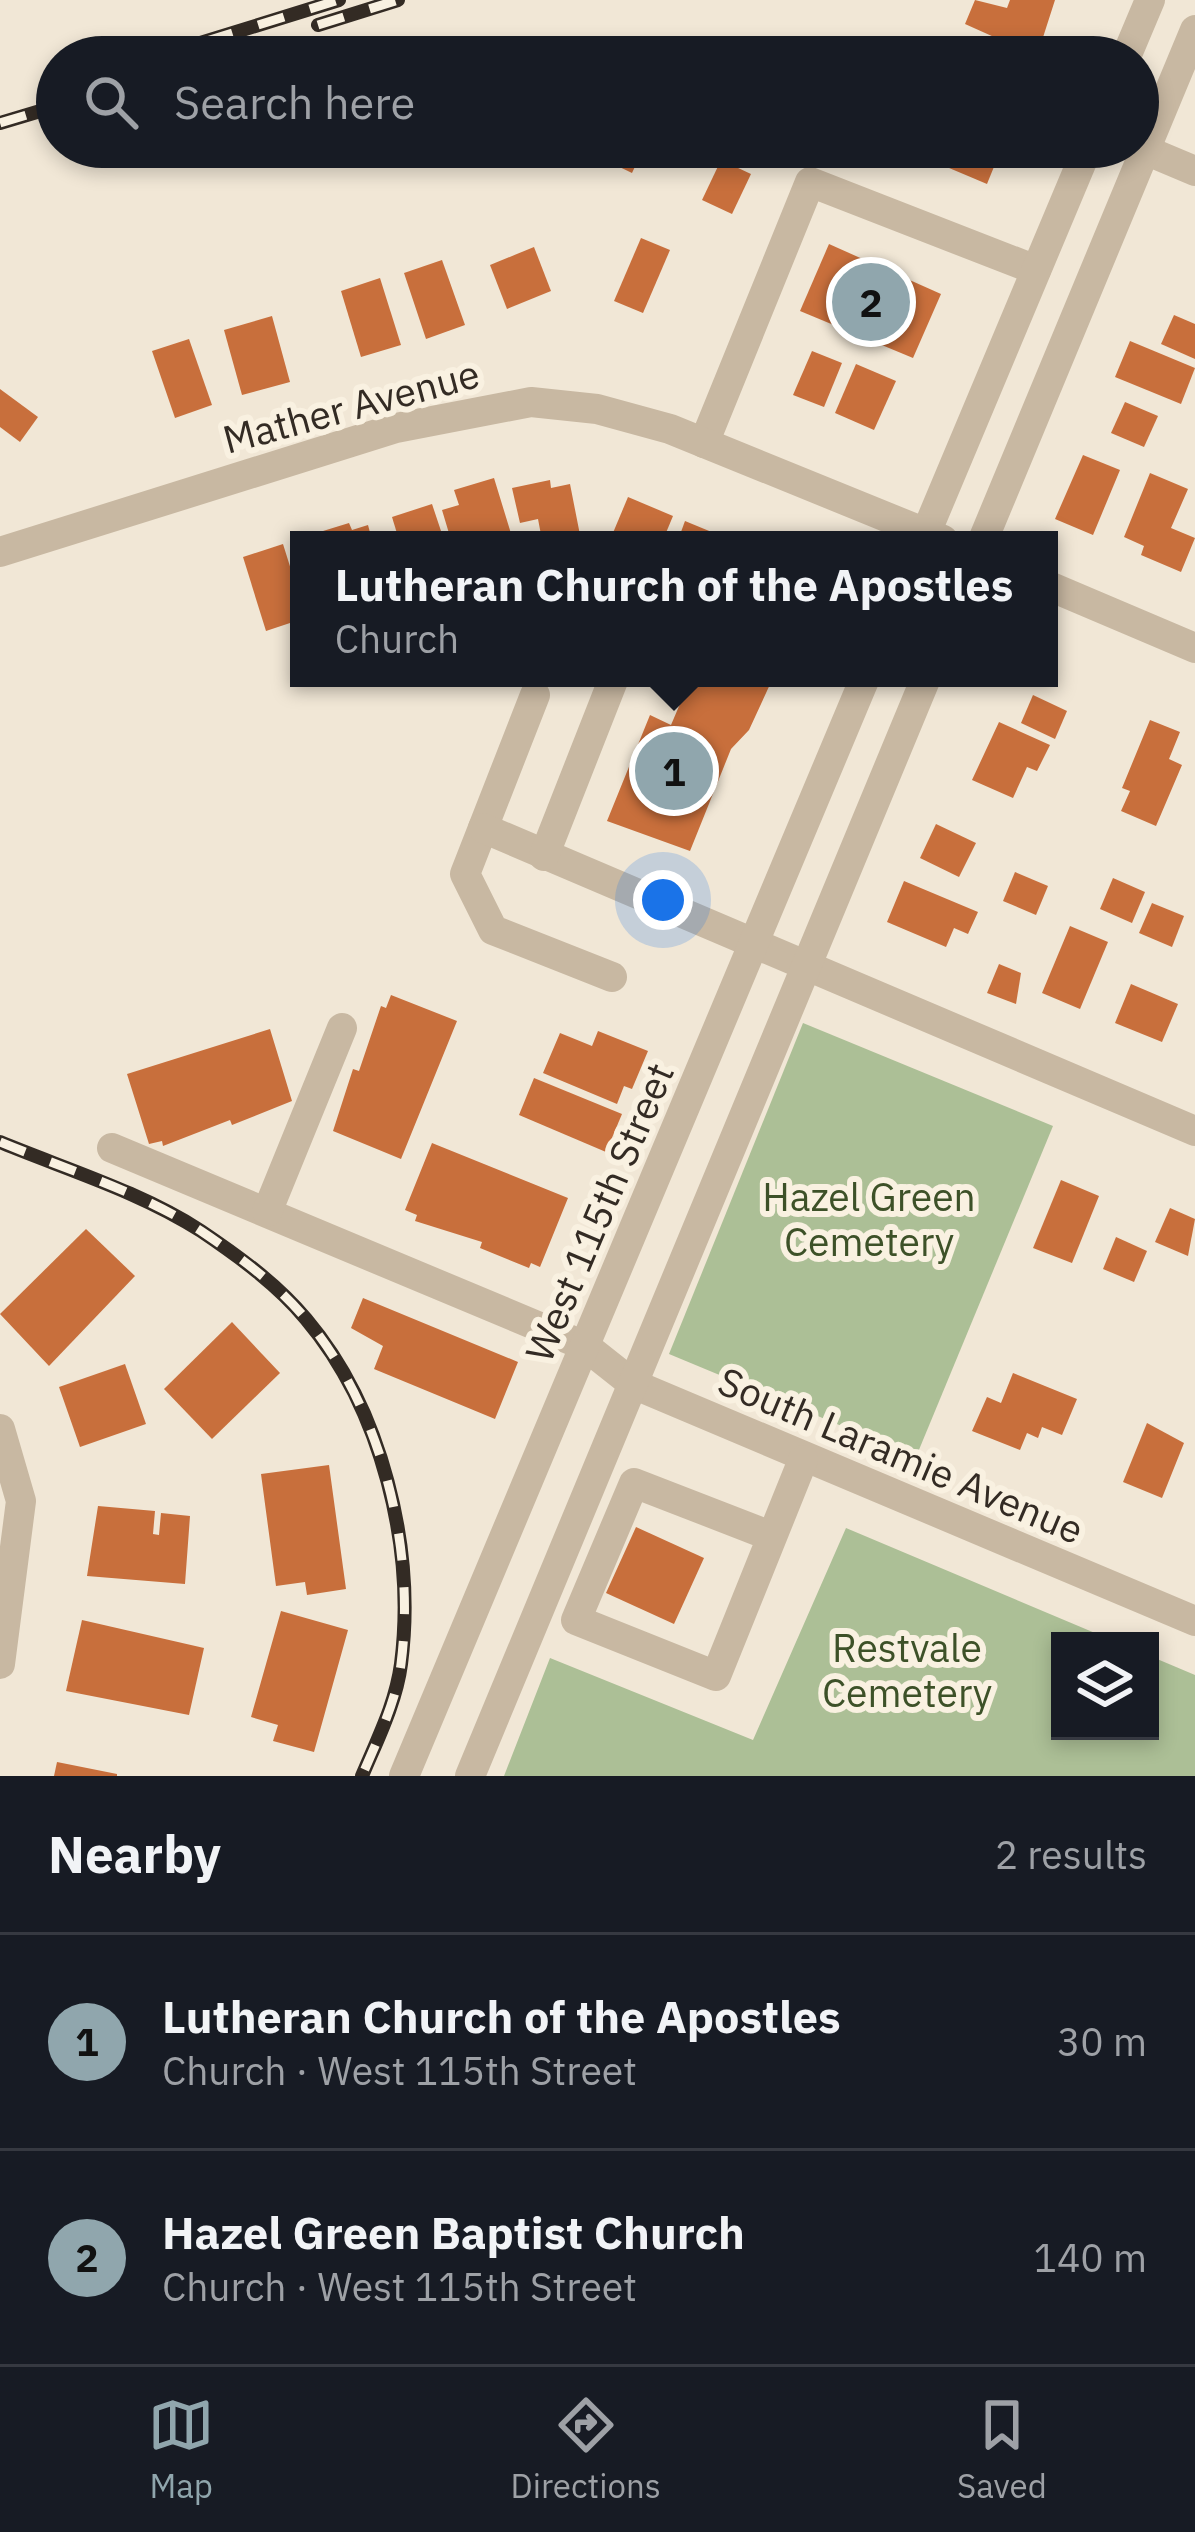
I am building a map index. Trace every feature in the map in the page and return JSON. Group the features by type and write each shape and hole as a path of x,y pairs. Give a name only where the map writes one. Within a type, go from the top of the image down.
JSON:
{"street":[{"path":"1135,36 1150,0"},
{"path":"1159,109 1195,30"},
{"path":"1159,156 1195,171"},
{"path":"934,531 1079,168"},
{"path":"987,531 1133,168"},
{"path":"704,442 810,182 1036,270"},
{"name":"Mather Avenue","path":"0,552 396,428 530,402 597,410 704,442 914,531"},
{"path":"1058,590 1195,648"},
{"path":"544,856 610,687"},
{"name":"West 115th Street","path":"404,1776 862,687"},
{"path":"470,1776 922,687"},
{"path":"535,694 465,874 494,930 612,977"},
{"path":"483,828 1195,1131"},
{"path":"267,1212 342,1028"},
{"name":"South Laramie Avenue","path":"112,1148 585,1346 633,1384 803,1460 1195,1621"},
{"path":"0,1429 17,1474 21,1528 0,1664"},
{"path":"771,1536 634,1483 577,1620 716,1676 803,1460"}],"green space":[{"name":"Hazel Green Cemetery","path":"803,1023 1053,1126 916,1457 669,1354"},
{"name":"Restvale Cemetery","path":"846,1528 1093,1632 1051,1632 1051,1740 1159,1740 1159,1660 1195,1675 1195,1776 504,1776 550,1658 753,1740"}],"building":[{"path":"975,0 1007,8 1010,0 1055,0 1043,36 992,36 965,24"},
{"path":"717,168 738,168 751,174 732,214 702,200"},
{"path":"949,168 993,168 987,184"},
{"path":"641,238 670,250 643,313 614,301"},
{"path":"829,244 941,294 913,358 800,311"},
{"path":"534,247 551,291 507,309 490,265"},
{"path":"442,260 465,325 426,339 404,273"},
{"path":"380,278 401,345 361,357 341,291"},
{"path":"1174,315 1195,324 1195,359 1161,344"},
{"path":"272,316 290,382 242,395 224,330"},
{"path":"189,339 212,405 175,418 152,351"},
{"path":"1130,341 1195,368 1181,404 1115,377"},
{"path":"812,351 842,363 824,407 793,395"},
{"path":"856,364 896,381 874,430 835,413"},
{"path":"0,389 38,417 20,442 0,427"},
{"path":"1125,402 1158,416 1144,447 1111,433"},
{"path":"1083,455 1120,470 1093,535 1055,519"},
{"path":"1150,473 1188,489 1171,528 1195,538 1181,572 1141,555 1144,546 1124,537"},
{"path":"494,478 510,531 448,531 442,510 459,505 454,490"},
{"path":"550,480 551,488 570,484 579,531 540,531 538,519 520,523 512,488"},
{"path":"628,497 673,516 667,531 614,531"},
{"path":"432,504 441,531 396,531 392,517"},
{"path":"685,521 709,531 681,531"},
{"path":"349,523 352,530 368,525 370,531 323,531"},
{"path":"283,544 290,566 290,623 266,631 243,557"},
{"path":"687,687 769,687 749,730 731,749 690,851 607,821 650,715 671,725"},
{"path":"1033,695 1067,711 1055,739 1021,723"},
{"path":"1150,720 1180,732 1169,759 1182,765 1156,826 1121,811 1130,791 1122,788"},
{"path":"999,722 1050,745 1037,771 1027,767 1013,798 972,780"},
{"path":"936,824 976,843 959,877 920,858"},
{"path":"1015,872 1048,886 1036,915 1003,901"},
{"path":"1113,878 1145,892 1132,923 1100,909"},
{"path":"904,881 978,912 968,934 954,928 946,947 887,922"},
{"path":"1152,903 1184,916 1172,947 1139,933"},
{"path":"1070,926 1108,942 1080,1009 1042,993"},
{"path":"999,964 1021,973 1016,1004 987,993"},
{"path":"1131,984 1178,1004 1162,1042 1115,1023"},
{"path":"391,995 457,1021 401,1159 333,1131 353,1069 359,1071 381,1006 386,1008"},
{"path":"270,1029 292,1101 163,1146 162,1141 149,1144 127,1074"},
{"path":"598,1031 648,1051 632,1089 624,1086 617,1104 543,1073 560,1033 592,1046"},
{"path":"534,1078 622,1114 606,1152 519,1115"},
{"path":"432,1143 568,1198 540,1267 531,1263 529,1268 480,1248 482,1242 415,1221 417,1215 405,1210"},
{"path":"1061,1180 1099,1196 1072,1263 1033,1248"},
{"path":"1170,1208 1195,1219 1188,1256 1155,1242"},
{"path":"86,1229 135,1276 49,1366 0,1314"},
{"path":"1116,1237 1147,1251 1134,1282 1103,1269"},
{"path":"363,1298 518,1362 495,1419 374,1369 383,1346 351,1328"},
{"path":"232,1322 280,1373 212,1439 164,1389"},
{"path":"125,1364 146,1424 80,1447 59,1387"},
{"path":"1013,1373 1077,1399 1062,1435 1042,1427 1038,1438 1027,1433 1020,1450 972,1431 987,1397 1001,1403"},
{"path":"1147,1423 1184,1443 1162,1498 1123,1482"},
{"path":"329,1465 346,1589 307,1595 305,1582 276,1586 261,1474"},
{"path":"98,1506 155,1511 153,1534 159,1535 161,1513 190,1516 185,1584 87,1576"},
{"path":"636,1527 704,1558 674,1624 606,1593"},
{"path":"281,1611 348,1630 314,1752 273,1741 278,1725 251,1717"},
{"path":"82,1620 204,1648 189,1715 66,1691"},
{"path":"57,1762 117,1774 117,1776 54,1776"}],"railway":[{"path":"223,36 339,0"},
{"path":"318,25 398,0"},
{"path":"0,123 36,112"},
{"path":"0,1142 128,1193 201,1231 283,1294 333,1355 355,1395 388,1482 403,1574 399,1679 362,1776"}],"place":[{"name":"Hazel Green Baptist Church","path":"871,302"},
{"name":"Lutheran Church of the Apostles","path":"674,771"}]}
